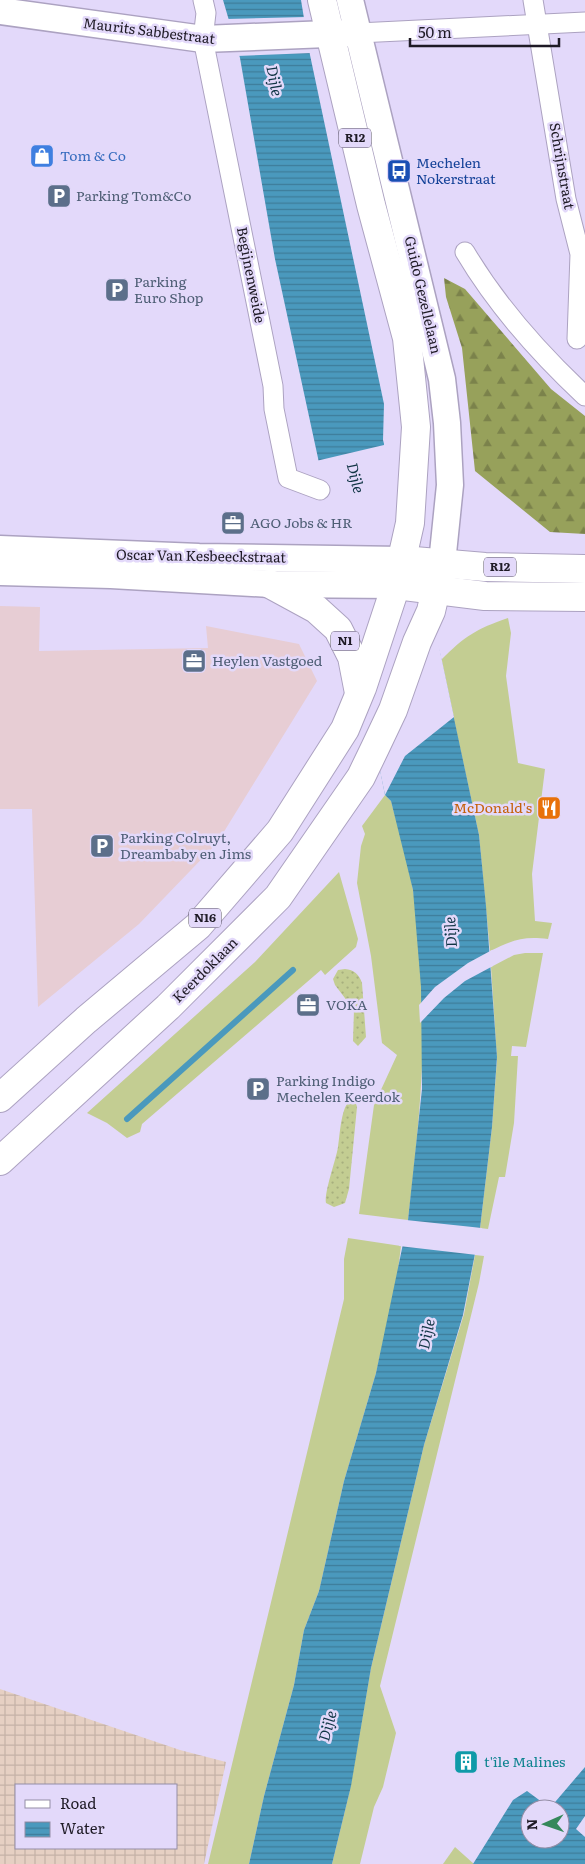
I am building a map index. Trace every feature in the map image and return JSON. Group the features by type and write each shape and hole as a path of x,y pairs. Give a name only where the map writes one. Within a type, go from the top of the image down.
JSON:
{"main road":[{"name":"R12","path":"320,36 322,0"},
{"name":"R12","path":"350,0 358,33"},
{"name":"Maurits Sabbestraat","path":"0,11 213,39 358,33"},
{"name":"Guido Gezellelaan","path":"358,33 442,379 447,422 450,485 415,567"},
{"name":"Guido Gezellelaan","path":"320,36 407,338 416,427 410,512 415,567 431,598"},
{"name":"Oscar Van Kesbeeckstraat","path":"0,549 199,557 335,558 415,567"},
{"name":"R12","path":"585,569 415,567 431,598 485,596 585,597"},
{"name":"Oscar Van Kesbeeckstraat","path":"0,572 270,584 340,584 415,567"},
{"name":"N16","path":"0,1098 86,1020 198,926 280,831 345,728 415,567"},
{"name":"N1","path":"270,584 316,609 338,629 352,657 361,691"},
{"name":"Keerdoklaan","path":"0,1160 168,1007 278,897 361,777 394,710 431,598"}],"street":[{"path":"203,0 213,39"},
{"name":"Schrijnstraat","path":"533,0 566,199 582,254 577,338"},
{"path":"358,33 585,22"},
{"name":"Begijnenweide","path":"213,39 274,386 274,409 288,478 320,490"},
{"path":"465,252 480,278 518,328 585,396"}],"shaded area":[{"path":"0,606 40,607 39,651 208,648 206,626 299,644 317,681 217,843 139,924 38,1007 32,809 0,809"},
{"path":"0,1689 180,1750 226,1762 204,1864 0,1864"}],"green space":[{"path":"444,278 465,289 551,389 585,416 585,534 550,532 475,471 462,348 446,297"},
{"path":"508,618 511,633 506,676 518,763 545,769 532,874 535,921 552,923 548,939 532,938 518,940 490,951 479,835 441,660 472,634"},
{"path":"385,795 391,801 411,879 419,931 422,972 423,1055 417,1138 408,1220 359,1214 374,1105 397,1055 382,1043 371,956 357,883 361,846 365,834 362,826"},
{"path":"339,872 358,939 356,947 325,975 321,970 142,1124 140,1132 127,1138 107,1123 87,1113 255,962"},
{"path":"543,953 526,1047 512,1046 511,1056 518,1056 514,1123 505,1177 499,1177 488,1229 480,1228 492,1127 497,1059 491,967 514,955"},
{"path":"345,969 356,973 362,983 366,1037 358,1046 353,1041 354,1010 335,985 333,979 338,970"},
{"path":"351,1100 355,1100 357,1107 349,1189 345,1203 334,1207 326,1203 327,1191 337,1153 343,1114"},
{"path":"348,1238 401,1246 396,1286 376,1373 344,1481 319,1591 304,1630 294,1685 264,1796 249,1864 208,1864 344,1299 344,1259"},
{"path":"475,1255 484,1256 479,1283 380,1686 396,1733 383,1787 374,1807 360,1864 332,1864 349,1794 371,1668 424,1445 464,1314"},
{"path":"455,1847 474,1864 443,1864"}],"water":[{"name":"Dijle","path":"223,0 301,0 310,55 384,404 383,440 440,653 479,835 497,1057 492,1127 480,1228 463,1315 424,1445 371,1668 351,1786 332,1864 249,1864 264,1796 294,1685 304,1630 319,1591 344,1481 376,1373 408,1220 422,1089 421,987 413,890 391,801 385,795 318,458 275,259 240,58"},
{"path":"585,1767 585,1816 576,1829 585,1837 585,1864 473,1864 513,1800 527,1791 538,1799 520,1799 520,1849 570,1849 570,1799 558,1799"}],"pier":[{"path":"306,17 312,53 237,56 226,19"},
{"path":"386,411 385,440 431,609 454,717 405,756 385,795 316,461 384,445"},
{"path":"492,950 493,966 465,981 444,998 420,1023 419,1005 435,987 468,963"},
{"path":"406,1220 482,1228 477,1255 399,1246"}],"waterway":[{"path":"127,1119 293,970"}],"place":[{"name":"Tom & Co","path":"42,156"},
{"name":"Mechelen Nokerstraat","path":"399,171"},
{"name":"Parking Tom&Co","path":"59,196"},
{"name":"Parking Euro Shop","path":"117,290"},
{"name":"AGO Jobs & HR","path":"233,523"},
{"name":"Heylen Vastgoed","path":"194,661"},
{"name":"McDonald's","path":"549,808"},
{"name":"Parking Colruyt, Dreambaby en Jims","path":"102,846"},
{"name":"VOKA","path":"308,1005"},
{"name":"Parking Indigo Mechelen Keerdok","path":"258,1089"},
{"name":"t'île Malines","path":"466,1762"}]}
